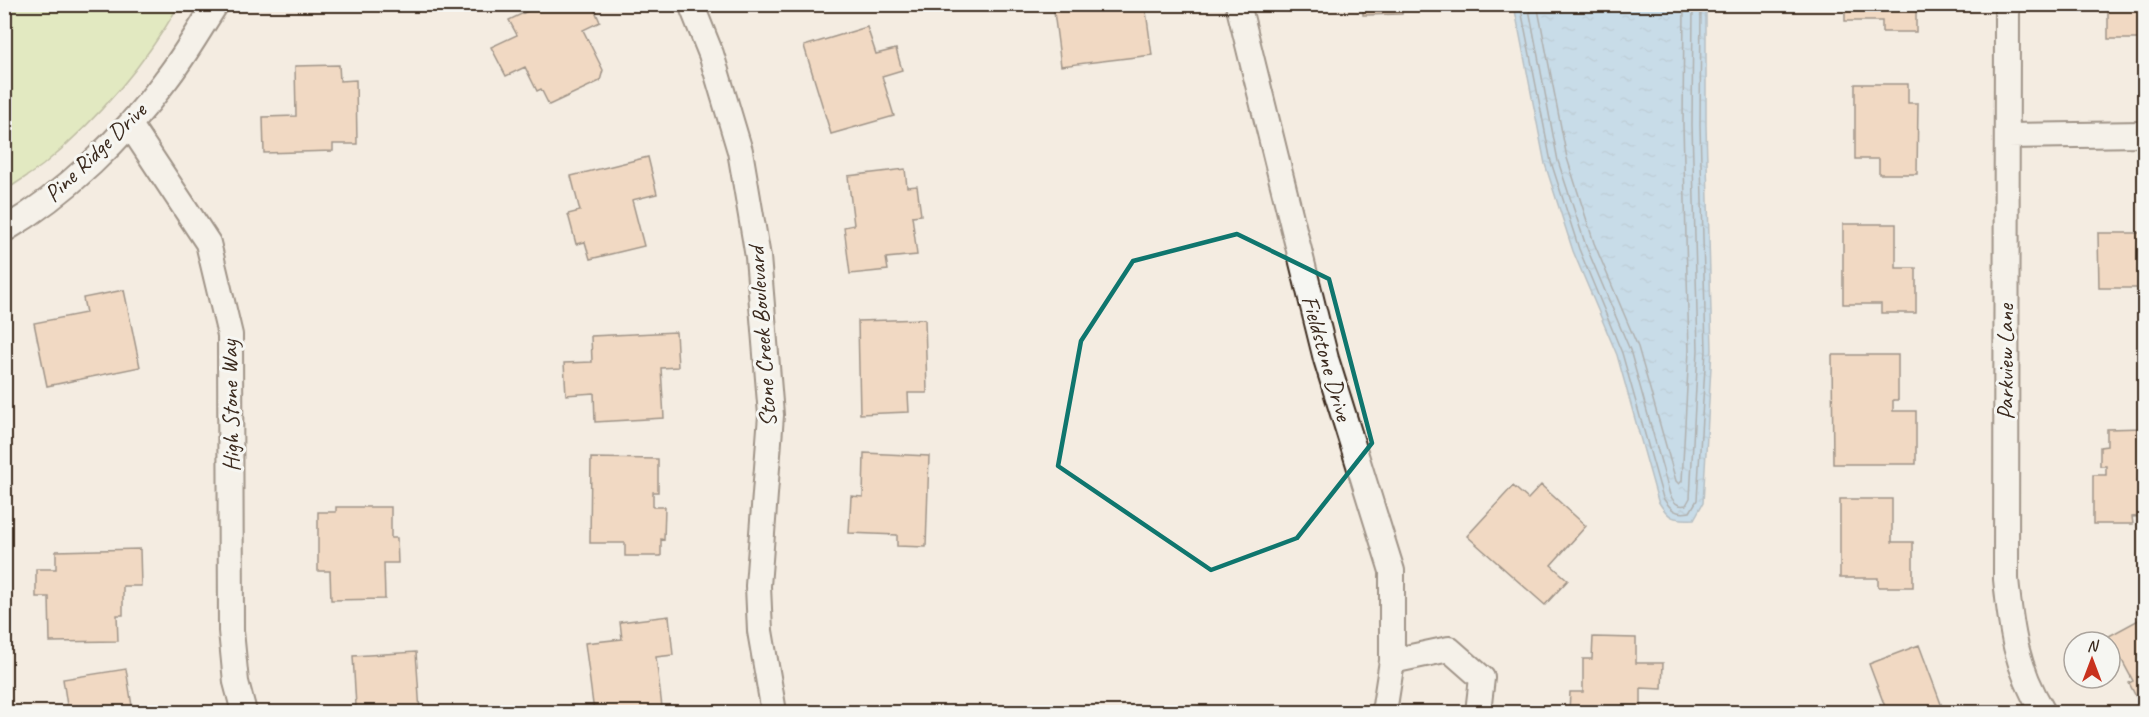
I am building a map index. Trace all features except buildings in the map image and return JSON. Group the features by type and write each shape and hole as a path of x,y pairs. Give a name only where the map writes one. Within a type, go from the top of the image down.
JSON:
{"street":[{"name":"Pine Ridge Drive","path":"4,230 73,180 130,125 166,80 216,4"},
{"name":"Stone Creek Boulevard","path":"691,4 711,54 740,151 758,257 771,415 758,586 760,630 774,712"},
{"name":"Fieldstone Drive","path":"1238,4 1326,359 1392,571 1392,661 1384,712"},
{"name":"Parkview Lane","path":"2007,4 2006,579 2011,630 2020,664 2043,712"},
{"name":"High Stone Way","path":"130,125 208,243 230,335 231,630 236,682 244,712"},
{"path":"2008,136 2145,134"},
{"path":"1392,661 1449,649 1482,678 1478,712"}],"highlighted area":[{"path":"1237,234 1329,279 1372,443 1297,538 1211,570 1058,466 1081,341 1133,261"}],"green space":[{"path":"5,4 179,5 151,49 101,110 43,165 5,191"}],"water":[{"path":"1514,5 1706,5 1706,125 1712,350 1703,503 1694,519 1672,517 1665,512 1658,501 1617,355 1573,251 1545,164"}]}
